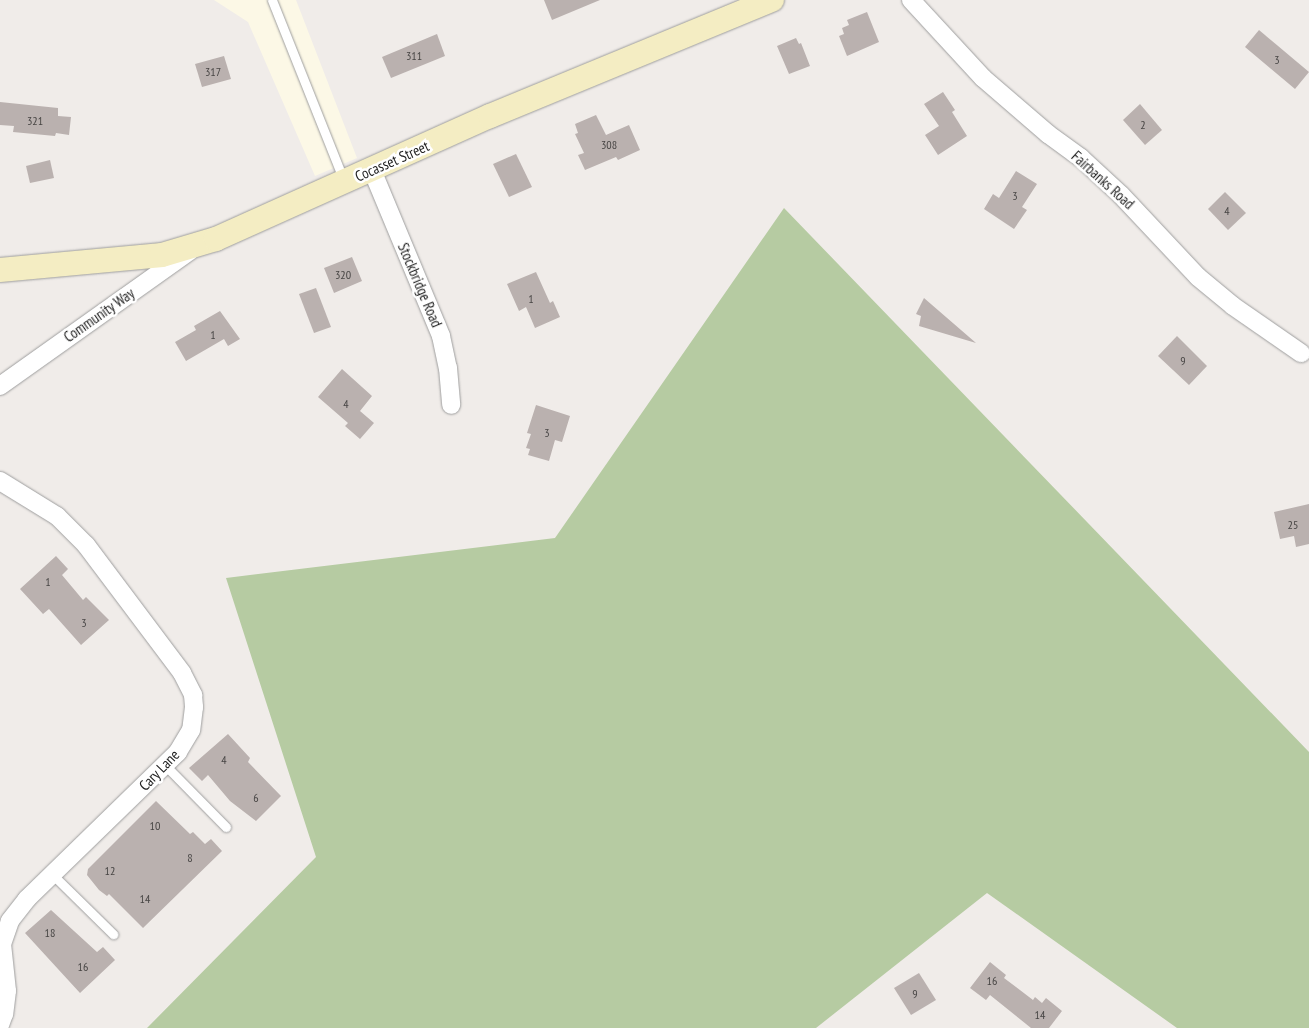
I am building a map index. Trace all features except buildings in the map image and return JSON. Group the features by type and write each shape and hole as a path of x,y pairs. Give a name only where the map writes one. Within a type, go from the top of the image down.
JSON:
{"main road":[{"name":"Cocasset Street","path":"0,270 162,255 199,245 345,182 490,116 772,0"}],"street":[{"name":"Fairbanks Road","path":"910,0 983,78 1121,194 1198,277 1233,306 1301,353"},
{"name":"Stockbridge Road","path":"372,170 441,336 448,368 451,406"},
{"name":"Community Way","path":"0,386 199,245"},
{"name":"Cary Lane","path":"0,481 57,516 86,545 182,673 193,695 194,707 191,730 186,743 18,909 5,934 2,957 7,991 4,1014 0,1025"}],"lane":[{"path":"272,0 345,182"},
{"path":"165,765 226,827"},
{"path":"52,874 113,934"}],"shaded area":[{"path":"214,0 296,0 357,158 315,176 248,22"}],"green space":[{"path":"784,208 1309,752 1309,1028 1177,1028 987,893 816,1028 147,1028 316,857 226,578 555,538"}]}
